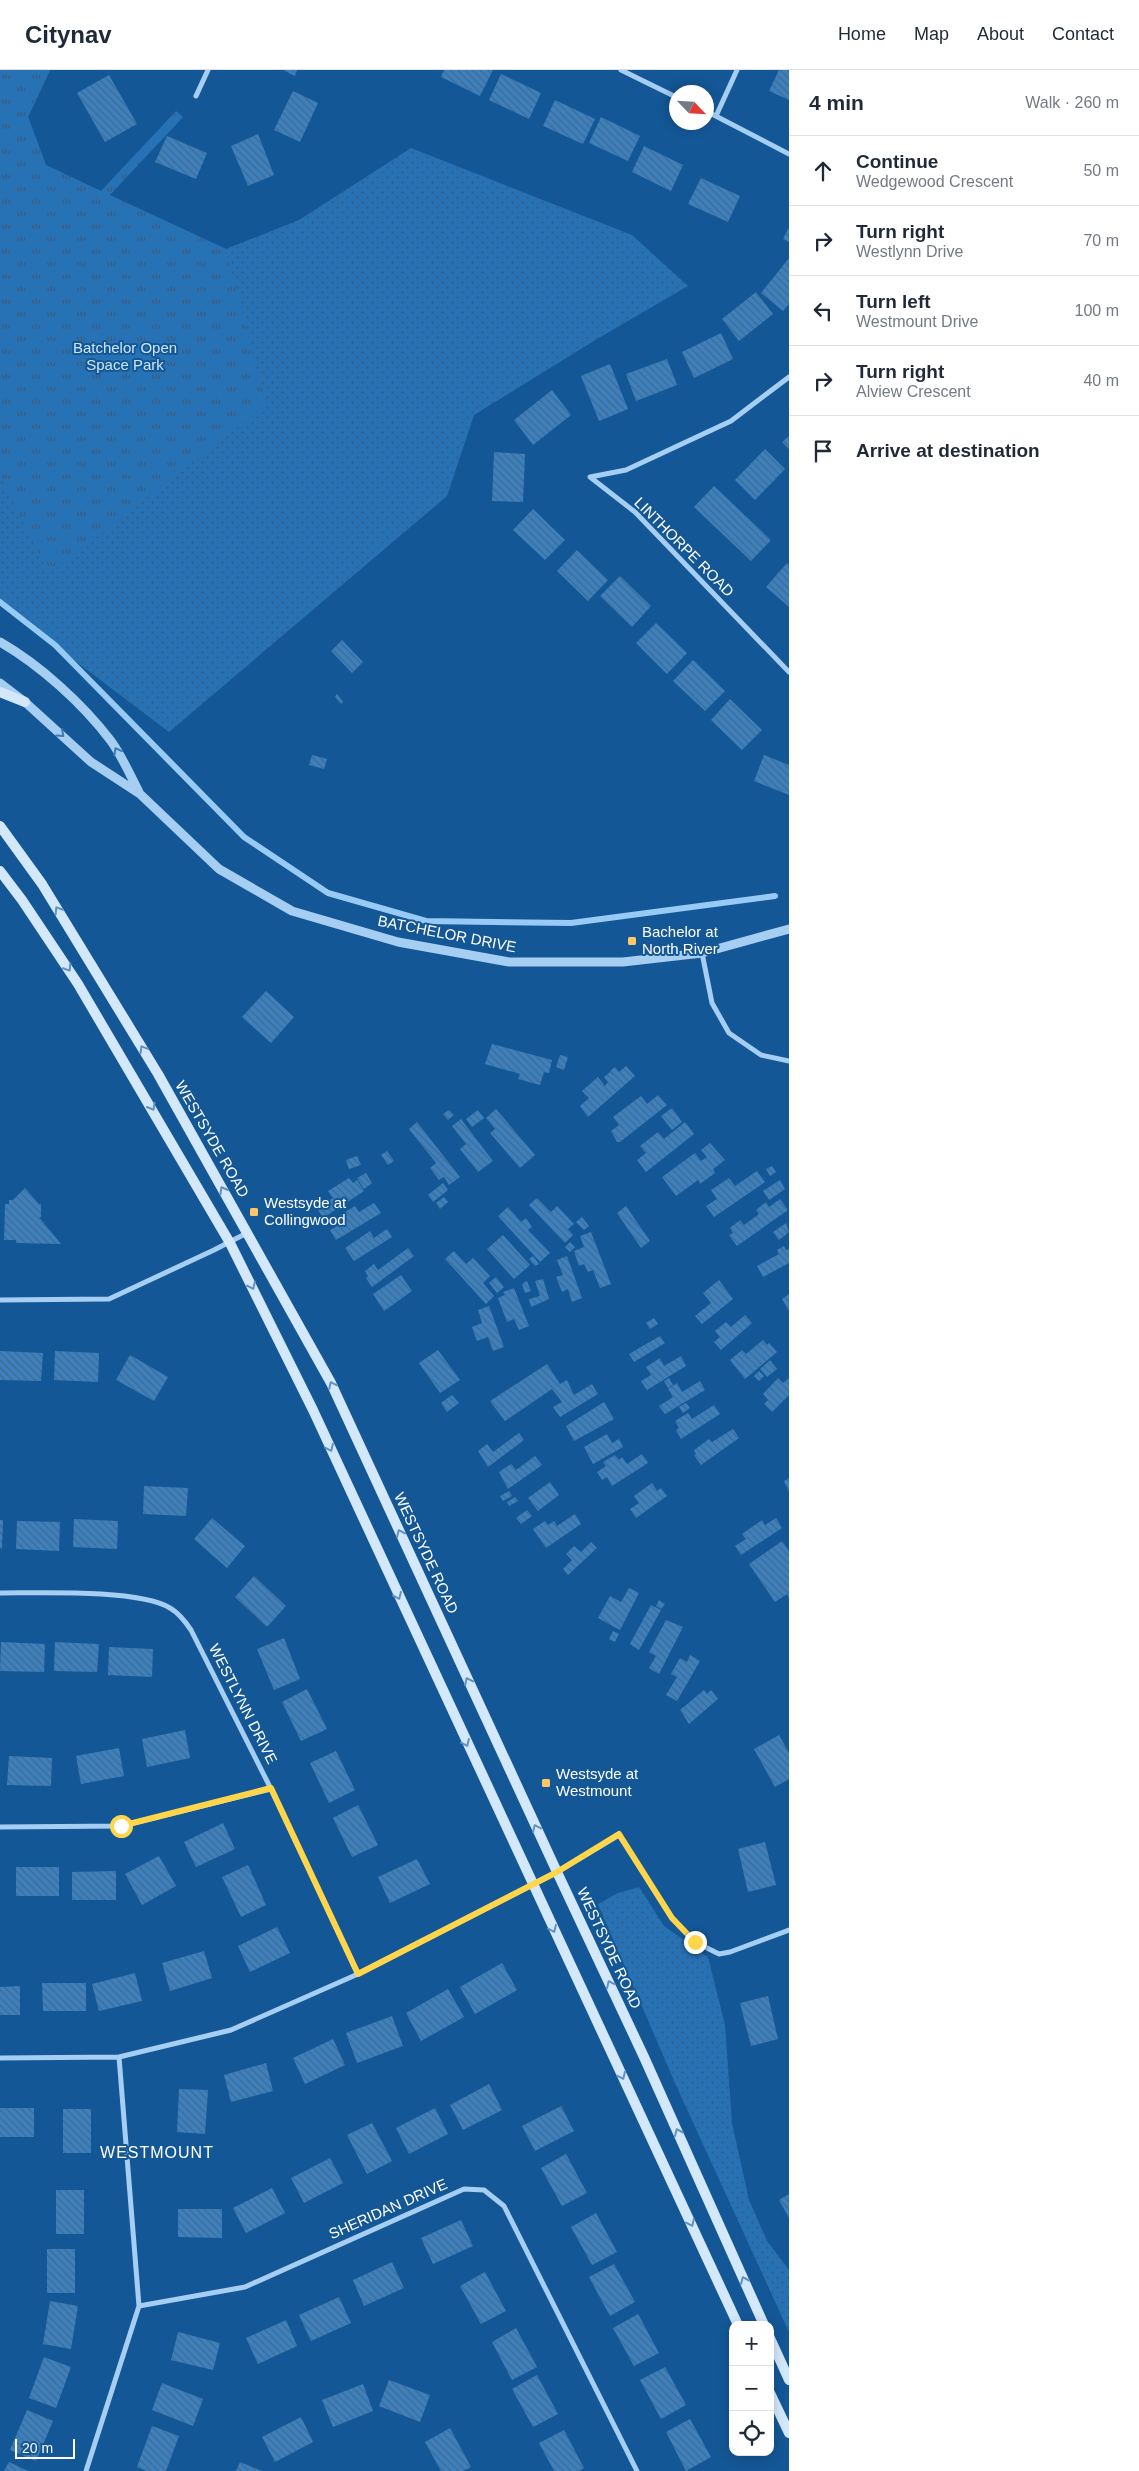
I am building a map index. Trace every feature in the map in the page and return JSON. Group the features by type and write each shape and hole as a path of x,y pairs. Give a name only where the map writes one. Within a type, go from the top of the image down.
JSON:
{"main road":[{"path":"0,692 25,702"},
{"name":"WESTSYDE ROAD","path":"0,826 42,884 96,971 248,1232 331,1383 644,2057 762,2321"},
{"path":"0,871 22,900 78,984 230,1243 313,1410 736,2321"},
{"path":"774,2347 789,2380"},
{"path":"774,2401 789,2433"}],"street":[{"path":"196,96 208,70"},
{"path":"621,70 669,94"},
{"path":"737,70 716,116 789,154"},
{"name":"LINTHORPE ROAD","path":"789,377 731,422 626,470 590,477 635,512 789,672"},
{"name":"BATCHELOR DRIVE","path":"0,642 18,652 66,692 111,742 140,794"},
{"name":"BATCHELOR DRIVE","path":"0,683 25,702 91,762 140,794 219,869 292,911 398,942 509,962 623,962 702,953 789,929"},
{"path":"702,953 712,1003 729,1033 761,1055 789,1061"},
{"path":"0,1300 109,1299 230,1243 248,1232"},
{"name":"WESTLYNN DRIVE","path":"0,1592 130,1596 170,1607 181,1616 191,1630 271,1788 358,1974"},
{"path":"0,1827 121,1826 271,1788"},
{"path":"0,2058 119,2057 231,2030 358,1974 557,1872 619,1834 672,1918 695,1942 719,1954 730,1952 789,1930"},
{"path":"86,2471 139,2306 119,2057"},
{"name":"SHERIDAN DRIVE","path":"139,2306 245,2287 464,2189 484,2190 504,2206 637,2471"}],"green space":[{"path":"0,70 50,70 28,117 46,166 226,249 299,220 411,148 632,235 688,286 597,339 474,415 447,496 169,732 0,604"},
{"name":"Batchelor Open Space Park","path":"0,70 50,70 28,117 46,165 101,191 176,111 183,117 110,195 226,249 266,405 49,574 0,476"},
{"path":"639,1887 664,1926 708,1957 725,2025 732,2123 749,2200 767,2241 789,2270 789,2332 675,2083 598,1904 618,1893"}],"building":[{"path":"283,70 297,70 295,76"},
{"path":"444,70 493,70 480,96 441,77"},
{"path":"779,70 789,70 789,100 769,91"},
{"path":"501,74 541,93 529,119 489,100"},
{"path":"109,75 137,124 105,142 77,93"},
{"path":"293,91 318,103 300,142 274,130"},
{"path":"555,100 595,119 583,144 543,126"},
{"path":"601,117 640,136 628,161 589,143"},
{"path":"258,134 274,175 248,186 231,146"},
{"path":"167,136 207,153 196,179 155,162"},
{"path":"644,146 683,165 671,191 632,172"},
{"path":"701,178 740,196 728,222 688,204"},
{"path":"789,227 789,242 783,239"},
{"path":"789,258 789,304 783,311 761,293"},
{"path":"756,292 773,314 739,341 722,319"},
{"path":"721,333 733,359 694,378 682,352"},
{"path":"667,359 677,385 636,401 626,374"},
{"path":"610,364 628,409 599,421 581,376"},
{"path":"552,390 571,415 533,445 514,420"},
{"path":"789,436 789,449 782,442"},
{"path":"765,449 785,469 755,500 735,480"},
{"path":"494,452 525,454 523,502 492,501"},
{"path":"714,486 771,540 751,561 694,507"},
{"path":"533,509 565,540 545,560 513,530"},
{"path":"577,550 608,580 588,601 557,571"},
{"path":"787,563 789,565 789,607 766,587"},
{"path":"620,576 651,606 632,627 600,596"},
{"path":"656,623 687,653 667,674 636,643"},
{"path":"342,640 363,662 352,673 331,651"},
{"path":"693,660 725,691 705,711 673,681"},
{"path":"337,694 343,702 341,704 335,697"},
{"path":"730,699 762,730 742,750 711,720"},
{"path":"312,755 327,759 324,769 309,765"},
{"path":"764,755 789,765 789,795 754,781"},
{"path":"266,991 294,1017 271,1043 242,1017"},
{"path":"492,1044 552,1060 549,1073 544,1072 540,1085 518,1079 520,1074 485,1064"},
{"path":"560,1055 568,1057 564,1070 556,1067"},
{"path":"626,1066 635,1076 588,1117 580,1106 589,1098 582,1091 598,1077 605,1086 608,1082 604,1077 610,1072 615,1077 610,1071 615,1067 619,1072"},
{"path":"658,1095 667,1105 620,1142 617,1142 611,1131 619,1125 613,1117 641,1096 647,1104"},
{"path":"672,1108 682,1122 672,1130 661,1116"},
{"path":"496,1109 535,1155 520,1168 490,1133 495,1129 486,1118"},
{"path":"449,1110 454,1115 448,1120 443,1114"},
{"path":"478,1110 484,1118 472,1127 466,1119"},
{"path":"461,1119 493,1161 478,1172 460,1149 466,1144 452,1126"},
{"path":"417,1122 460,1177 449,1185 444,1177 439,1180 430,1168 436,1163 409,1129"},
{"path":"685,1122 694,1134 646,1172 637,1160 646,1153 640,1146 658,1132 664,1139"},
{"path":"710,1143 725,1160 713,1169 715,1173 700,1184 698,1180 676,1196 662,1177 695,1153 701,1161 707,1157 701,1150"},
{"path":"387,1151 394,1161 388,1165 381,1155"},
{"path":"357,1156 361,1165 349,1169 346,1160"},
{"path":"772,1166 776,1172 770,1176 766,1169"},
{"path":"757,1171 765,1182 714,1217 706,1206 717,1199 711,1190 729,1178 735,1186"},
{"path":"366,1173 372,1183 364,1189 357,1178"},
{"path":"349,1178 353,1183 357,1180 364,1191 323,1218 317,1208 333,1198 328,1191"},
{"path":"780,1180 785,1189 769,1200 763,1191"},
{"path":"443,1183 448,1190 433,1202 428,1195"},
{"path":"25,1188 41,1204 41,1217 39,1217 61,1244 16,1243 16,1240 4,1240 5,1204 9,1204 9,1200 13,1200"},
{"path":"444,1197 448,1202 440,1209 436,1203"},
{"path":"537,1198 551,1212 557,1206 574,1224 568,1229 573,1235 565,1243 529,1205"},
{"path":"780,1199 788,1210 737,1246 729,1235 733,1233 730,1228 740,1220 744,1225 759,1214 756,1210 766,1202 769,1207"},
{"path":"374,1203 381,1213 336,1240 330,1230 339,1225 335,1218 355,1206 359,1212"},
{"path":"626,1206 650,1241 641,1248 617,1213"},
{"path":"508,1207 521,1222 526,1218 532,1227 528,1230 550,1253 540,1262 498,1216"},
{"path":"582,1217 589,1226 584,1230 576,1222"},
{"path":"786,1223 789,1232 779,1240 773,1232"},
{"path":"387,1229 392,1237 354,1261 345,1248 370,1231 374,1238"},
{"path":"591,1232 611,1284 600,1288 593,1270 588,1272 584,1264 579,1266 574,1251 584,1247 580,1236"},
{"path":"503,1235 530,1265 514,1279 487,1249"},
{"path":"570,1242 575,1247 570,1252 565,1247"},
{"path":"784,1246 786,1250 789,1249 789,1263 763,1277 757,1266 779,1254 777,1250"},
{"path":"408,1248 414,1256 372,1287 366,1278 368,1276 365,1271 374,1264 378,1270"},
{"path":"454,1251 466,1264 473,1258 490,1276 483,1283 494,1296 486,1304 445,1259"},
{"path":"533,1256 539,1264 535,1266 529,1259"},
{"path":"567,1256 582,1298 572,1302 568,1289 562,1292 556,1277 563,1275 557,1260"},
{"path":"401,1275 412,1291 384,1311 373,1294"},
{"path":"496,1277 504,1287 497,1293 489,1283"},
{"path":"543,1279 549,1299 531,1307 529,1299 540,1296 535,1281"},
{"path":"719,1280 733,1299 702,1324 695,1316 711,1303 703,1293"},
{"path":"527,1281 531,1291 525,1293 522,1284"},
{"path":"514,1288 529,1326 519,1330 514,1319 507,1322 498,1298 505,1295 503,1292"},
{"path":"789,1294 789,1311 782,1299"},
{"path":"489,1306 504,1347 493,1351 488,1337 477,1341 472,1327 482,1323 478,1310"},
{"path":"745,1315 752,1323 721,1350 714,1342 720,1337 715,1331 726,1322 731,1327"},
{"path":"654,1318 658,1324 650,1329 646,1323"},
{"path":"660,1336 665,1343 634,1362 629,1354"},
{"path":"763,1340 767,1345 769,1343 777,1352 745,1379 730,1360 742,1350 746,1354"},
{"path":"438,1350 460,1380 440,1393 419,1363"},
{"path":"0,1351 43,1353 41,1381 0,1380"},
{"path":"55,1351 99,1353 98,1382 54,1380"},
{"path":"130,1355 168,1377 154,1401 116,1380"},
{"path":"681,1356 686,1366 647,1390 641,1381 651,1375 646,1367 660,1358 664,1366"},
{"path":"770,1360 777,1369 767,1377 760,1369"},
{"path":"547,1364 560,1384 567,1380 574,1395 592,1384 598,1394 560,1417 553,1407 562,1402 552,1389 505,1421 490,1401"},
{"path":"759,1371 764,1376 759,1381 754,1376"},
{"path":"669,1378 673,1385 668,1388 664,1381"},
{"path":"778,1378 783,1383 789,1378 789,1395 772,1412 764,1404 768,1400 763,1394"},
{"path":"700,1381 705,1390 665,1414 659,1406 673,1397 668,1389 677,1383 682,1392"},
{"path":"452,1395 459,1403 447,1412 441,1403"},
{"path":"604,1402 614,1419 574,1441 566,1426"},
{"path":"686,1403 690,1408 683,1413 679,1407"},
{"path":"714,1405 720,1414 681,1439 676,1430 679,1428 675,1421 688,1413 692,1419"},
{"path":"733,1429 739,1438 701,1465 694,1455 696,1454 694,1450 709,1439 712,1442"},
{"path":"519,1433 524,1440 488,1467 478,1451 487,1444 493,1452"},
{"path":"607,1434 612,1443 619,1439 623,1447 593,1464 584,1447"},
{"path":"642,1454 648,1463 612,1486 607,1477 602,1480 597,1472 606,1466 603,1462 615,1455 619,1460 622,1457 627,1464"},
{"path":"535,1456 542,1465 508,1489 499,1472 511,1464 516,1470"},
{"path":"789,1478 789,1492 784,1481"},
{"path":"550,1482 559,1495 538,1511 528,1498"},
{"path":"652,1483 657,1491 661,1488 667,1496 636,1518 630,1509 639,1503 634,1496"},
{"path":"144,1486 188,1488 186,1516 143,1514"},
{"path":"509,1491 512,1496 503,1501 500,1496"},
{"path":"515,1497 518,1501 509,1506 507,1502"},
{"path":"527,1510 532,1516 521,1524 516,1518"},
{"path":"575,1514 581,1524 546,1548 533,1529 545,1521 548,1525 554,1521 557,1526"},
{"path":"212,1518 245,1546 227,1568 194,1539"},
{"path":"776,1518 782,1528 741,1555 735,1546 746,1539 742,1534 762,1520 765,1525"},
{"path":"74,1519 118,1521 117,1549 73,1547"},
{"path":"0,1520 3,1520 2,1549 0,1548"},
{"path":"17,1521 60,1522 59,1551 16,1549"},
{"path":"782,1541 789,1551 789,1598 787,1594 775,1602 749,1564"},
{"path":"591,1542 597,1548 568,1575 563,1569 572,1560 566,1554 574,1546 581,1552"},
{"path":"254,1576 286,1606 267,1627 235,1597"},
{"path":"629,1588 639,1593 620,1630 598,1618 610,1596 621,1602"},
{"path":"659,1600 665,1604 661,1609 656,1606"},
{"path":"651,1605 661,1610 639,1650 630,1644"},
{"path":"666,1620 683,1627 659,1674 649,1668 656,1656 649,1652"},
{"path":"613,1631 619,1634 615,1642 609,1639"},
{"path":"284,1638 300,1679 274,1690 257,1649"},
{"path":"1,1642 45,1644 44,1672 0,1671"},
{"path":"55,1642 99,1644 97,1672 54,1671"},
{"path":"109,1647 153,1649 152,1677 108,1675"},
{"path":"690,1655 700,1661 677,1701 666,1695 677,1677 671,1674 680,1658 687,1662"},
{"path":"307,1689 327,1729 301,1741 282,1702"},
{"path":"704,1690 707,1694 711,1690 718,1699 689,1724 680,1710"},
{"path":"185,1730 190,1758 147,1767 142,1739"},
{"path":"779,1735 789,1753 789,1779 775,1787 754,1749"},
{"path":"119,1748 124,1776 81,1784 76,1756"},
{"path":"336,1751 355,1790 329,1803 310,1763"},
{"path":"9,1756 52,1758 51,1786 7,1785"},
{"path":"358,1805 378,1845 352,1857 333,1818"},
{"path":"223,1823 235,1849 196,1867 184,1842"},
{"path":"765,1842 776,1885 748,1892 738,1849"},
{"path":"159,1856 176,1886 142,1905 125,1874"},
{"path":"417,1859 430,1884 390,1903 378,1877"},
{"path":"248,1865 266,1905 241,1917 222,1877"},
{"path":"16,1867 59,1867 59,1896 16,1896"},
{"path":"116,1871 116,1900 72,1900 72,1872"},
{"path":"277,1927 290,1953 250,1972 238,1946"},
{"path":"204,1951 212,1978 170,1991 162,1963"},
{"path":"502,1963 517,1990 475,2014 460,1987"},
{"path":"135,1973 142,2001 99,2011 92,1984"},
{"path":"42,1983 86,1983 86,2011 43,2011"},
{"path":"20,1986 20,2015 0,2015 0,1987"},
{"path":"448,1989 464,2017 421,2041 406,2013"},
{"path":"768,1996 778,2039 751,2046 740,2003"},
{"path":"392,2016 403,2046 357,2063 346,2033"},
{"path":"333,2039 345,2065 305,2084 293,2058"},
{"path":"266,2063 273,2091 231,2102 224,2075"},
{"path":"489,2084 502,2110 463,2130 450,2105"},
{"path":"179,2089 208,2090 205,2134 177,2132"},
{"path":"561,2106 574,2131 535,2151 522,2126"},
{"path":"0,2108 34,2108 34,2137 0,2137"},
{"path":"435,2108 448,2134 409,2154 396,2128"},
{"path":"63,2109 91,2109 91,2153 63,2153"},
{"path":"372,2123 392,2161 367,2174 347,2135"},
{"path":"566,2154 587,2193 562,2206 541,2168"},
{"path":"330,2158 343,2183 304,2203 291,2178"},
{"path":"272,2188 285,2213 246,2233 233,2208"},
{"path":"56,2190 84,2190 84,2234 56,2234"},
{"path":"789,2194 789,2218 779,2200"},
{"path":"178,2209 222,2209 222,2238 178,2237"},
{"path":"596,2213 617,2252 592,2265 571,2227"},
{"path":"461,2220 473,2246 433,2264 421,2238"},
{"path":"47,2249 75,2249 75,2293 47,2293"},
{"path":"392,2262 404,2288 364,2306 353,2280"},
{"path":"614,2264 635,2302 610,2316 589,2277"},
{"path":"485,2272 506,2311 481,2324 460,2286"},
{"path":"339,2297 351,2323 311,2341 299,2315"},
{"path":"50,2301 78,2306 71,2349 43,2344"},
{"path":"638,2314 659,2353 634,2366 613,2328"},
{"path":"286,2320 297,2346 258,2364 246,2338"},
{"path":"516,2328 537,2367 512,2380 492,2342"},
{"path":"178,2332 220,2343 213,2370 171,2360"},
{"path":"44,2357 71,2367 56,2408 29,2398"},
{"path":"665,2367 686,2405 661,2419 640,2380"},
{"path":"537,2375 558,2414 533,2427 512,2389"},
{"path":"389,2380 430,2395 420,2422 379,2406"},
{"path":"162,2383 203,2399 193,2426 152,2410"},
{"path":"363,2384 373,2411 333,2427 322,2400"},
{"path":"27,2410 53,2421 36,2461 10,2450"},
{"path":"301,2417 313,2442 275,2462 262,2437"},
{"path":"690,2419 711,2457 686,2471 666,2432"},
{"path":"152,2426 179,2436 166,2471 147,2471 137,2467"},
{"path":"450,2428 471,2467 463,2471 441,2471 425,2442"},
{"path":"564,2430 584,2468 579,2471 554,2471 539,2443"},
{"path":"9,2462 28,2471 4,2471"},
{"path":"240,2462 262,2471 236,2471"}],"waterway":[{"path":"0,602 55,645 244,837 328,893 426,921 571,923 775,896"}],"place":[{"name":"Bachelor at North River","path":"632,941"},
{"name":"Westsyde at Collingwood","path":"254,1212"},
{"name":"Westsyde at Westmount","path":"546,1783"}],"district":[{"name":"WESTMOUNT","path":"157,2152"}],"route":[{"path":"121,1826 271,1788 358,1974 557,1872 619,1834 672,1918 695,1942"}]}
